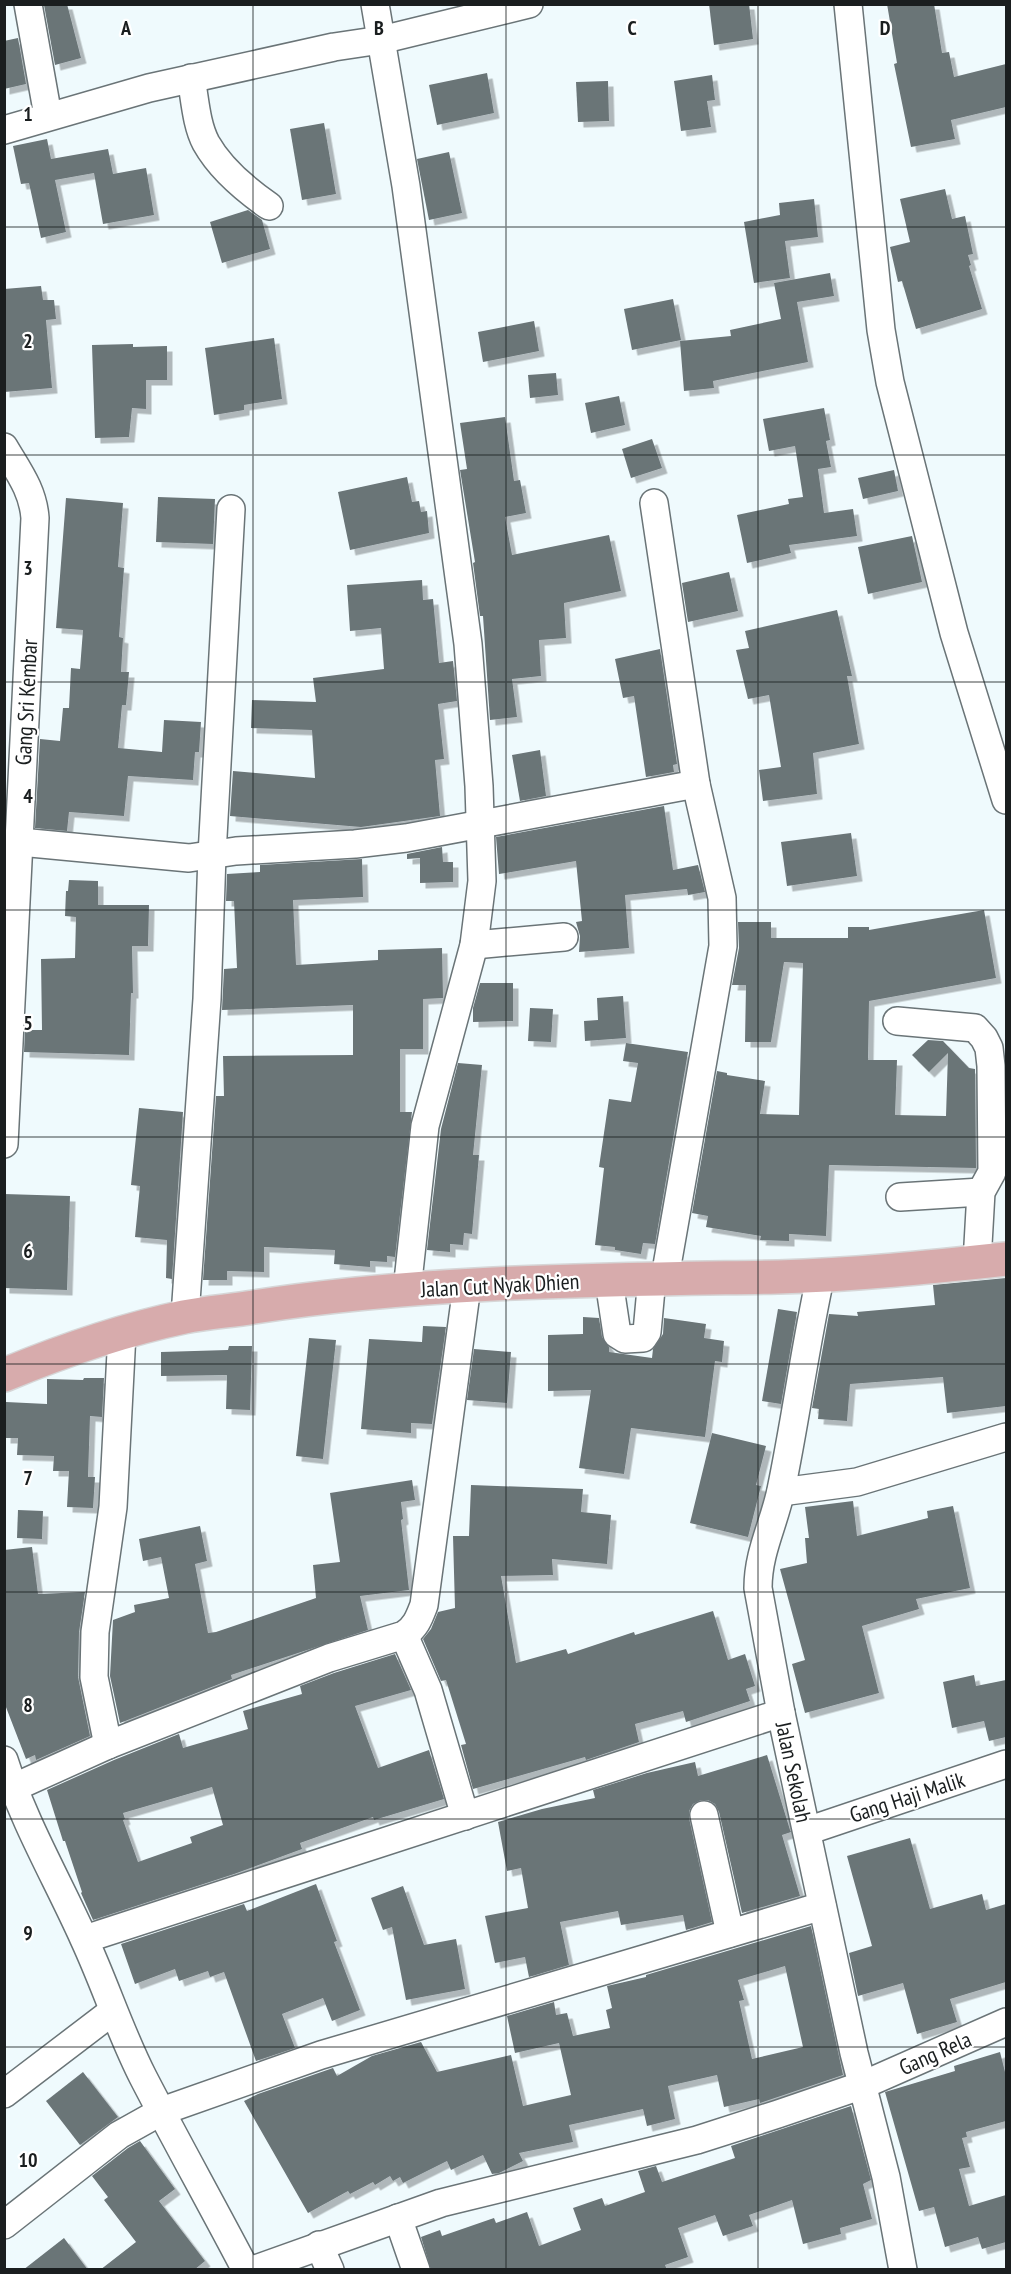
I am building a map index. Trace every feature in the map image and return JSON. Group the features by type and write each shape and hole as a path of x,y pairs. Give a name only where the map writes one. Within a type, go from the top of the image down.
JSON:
{"main road":[{"name":"Jalan Cut Nyak Dhien","path":"4,1375 57,1354 185,1316 314,1298 467,1286 658,1278 781,1277 926,1268 992,1261"}],"street":[{"path":"28,4 48,116"},
{"path":"375,4 406,186 468,644 482,881 474,945 425,1126 407,1290"},
{"path":"4,130 149,88 334,47 381,40 530,4"},
{"path":"848,4 880,319 890,382 954,633 1006,800"},
{"path":"191,78 198,121 206,142 246,190 269,206"},
{"name":"Gang Sri Kembar","path":"4,447 29,489 34,502 35,518 4,1144"},
{"path":"609,1281 618,1334 625,1339 643,1338 647,1332 723,946 722,898 696,784 654,503"},
{"path":"185,1316 207,999 212,855 231,509"},
{"path":"20,842 183,858 296,846 355,844 406,838 696,784"},
{"path":"474,945 564,937"},
{"path":"897,1021 975,1028 989,1048 992,1172 981,1192 992,1261"},
{"path":"900,1197 981,1192"},
{"name":"Jalan Sekolah","path":"821,1274 809,1328 781,1492 760,1558 758,1587 781,1713 854,2053 886,2177 903,2270"},
{"path":"9,1789 108,1745 329,1658 404,1635 417,1623 424,1605 467,1286"},
{"path":"108,1745 94,1677 94,1632 113,1507 122,1333"},
{"path":"781,1492 857,1482 1006,1437"},
{"path":"404,1635 428,1690 465,1816"},
{"path":"85,1939 781,1713"},
{"path":"4,1760 9,1789 85,1939 113,2011 143,2076 246,2270"},
{"name":"Gang Haji Malik","path":"807,1831 1006,1764"},
{"path":"704,1815 730,1933"},
{"path":"4,2225 119,2135 162,2110 321,2055 822,1905"},
{"path":"4,2094 113,2011"},
{"name":"Gang Rela","path":"253,2270 441,2203 697,2140 864,2085 1006,2022"},
{"path":"398,2218 416,2270"},
{"path":"319,2245 330,2270"}],"building":[{"path":"67,4 81,58 55,65 44,5"},
{"path":"709,4 749,4 753,39 714,45"},
{"path":"887,4 934,4 942,53 949,52 954,77 1006,64 1006,107 951,120 955,139 911,147 894,64 897,63"},
{"path":"18,38 26,84 4,89 4,41"},
{"path":"487,73 494,113 437,125 429,85"},
{"path":"712,75 715,100 707,101 711,127 681,131 674,81"},
{"path":"608,81 609,121 578,122 576,82"},
{"path":"324,123 336,194 302,200 290,129"},
{"path":"47,139 51,159 108,149 113,174 146,168 154,215 103,224 94,173 55,180 66,232 41,238 29,183 21,184 13,146"},
{"path":"449,152 462,213 429,220 417,159"},
{"path":"945,189 952,219 965,216 973,254 968,255 971,265 969,266 982,309 916,329 902,281 898,282 890,247 910,242 900,199"},
{"path":"814,199 818,237 785,241 790,278 754,283 744,222 780,215 779,203"},
{"path":"248,210 262,220 270,249 222,263 210,222"},
{"path":"830,273 834,296 797,302 808,362 713,381 714,388 684,391 680,341 731,336 730,330 781,319 774,283"},
{"path":"41,286 43,300 54,300 56,319 46,320 52,388 4,392 4,289"},
{"path":"673,299 681,340 632,350 624,309"},
{"path":"534,321 539,351 483,362 478,332"},
{"path":"274,338 282,399 244,405 244,410 214,415 205,348"},
{"path":"133,344 133,347 167,346 167,380 146,380 146,409 132,408 129,437 95,438 92,345"},
{"path":"556,373 558,395 530,398 528,375"},
{"path":"619,396 625,425 591,433 585,403"},
{"path":"824,408 830,440 826,441 831,467 818,469 824,513 853,509 857,536 789,545 791,553 747,563 737,515 789,504 788,499 803,497 795,446 769,451 763,419"},
{"path":"505,417 514,481 520,480 526,513 505,517 512,555 609,535 621,591 564,603 566,638 539,640 541,676 512,679 517,717 490,720 483,616 480,616 473,563 475,562 460,470 467,469 460,423"},
{"path":"652,439 662,468 631,478 622,449"},
{"path":"894,470 898,491 863,499 858,478"},
{"path":"407,477 412,502 419,501 421,512 427,511 429,533 350,550 338,492"},
{"path":"158,497 215,499 213,544 156,542"},
{"path":"66,498 123,503 118,567 124,568 119,637 123,638 121,672 129,672 126,705 122,705 118,748 162,752 164,720 201,722 199,752 195,752 193,780 128,776 124,816 69,812 67,831 35,828 40,739 60,741 63,708 69,708 71,668 80,669 83,630 56,628"},
{"path":"912,536 922,582 868,594 858,547"},
{"path":"729,572 738,611 688,622 682,583"},
{"path":"422,580 423,600 433,599 439,663 453,661 457,701 438,704 444,759 435,760 440,816 361,827 230,816 233,771 315,778 312,730 251,728 252,700 316,702 313,678 384,669 381,628 350,631 347,585"},
{"path":"837,610 852,676 847,676 859,744 813,753 817,794 763,801 759,770 781,767 769,695 748,699 736,650 749,648 745,631"},
{"path":"660,649 677,764 673,765 674,772 646,777 634,696 623,698 615,659"},
{"path":"540,750 546,796 520,801 512,755"},
{"path":"664,806 673,870 698,865 705,892 688,895 687,889 625,895 629,948 579,952 580,936 576,922 582,921 576,861 499,874 496,837"},
{"path":"851,833 857,876 787,886 781,842"},
{"path":"442,847 443,862 453,862 453,882 420,883 420,858 407,859 407,854"},
{"path":"362,859 363,897 293,900 296,965 378,960 378,950 442,948 443,998 423,999 423,1049 400,1049 400,1112 412,1112 395,1257 387,1256 387,1262 370,1261 370,1267 334,1264 335,1250 264,1247 264,1272 227,1271 227,1280 203,1280 216,1096 224,1096 223,1056 353,1055 353,1005 222,1010 224,969 237,968 234,901 226,901 227,874 260,872 260,865"},
{"path":"69,880 98,881 98,905 149,905 148,946 132,946 133,993 131,993 129,1055 24,1052 25,1030 42,1030 41,959 75,958 76,917 65,916"},
{"path":"984,910 996,978 869,1001 868,1060 897,1060 895,1115 946,1116 948,1053 929,1072 912,1055 928,1040 943,1041 969,1068 975,1069 976,1168 829,1165 826,1236 789,1234 789,1241 760,1240 761,1236 706,1227 708,1216 692,1213 717,1071 727,1073 727,1075 765,1081 760,1114 799,1115 803,963 784,962 771,1042 745,1042 746,985 732,985 739,948 738,922 771,922 771,938 848,938 848,927 869,927 869,930"},
{"path":"480,983 513,983 513,1021 473,1022 473,1008"},
{"path":"623,996 626,1038 585,1041 584,1021 598,1020 597,998"},
{"path":"530,1008 553,1009 551,1042 528,1041"},
{"path":"626,1043 688,1052 655,1244 643,1243 641,1254 615,1250 615,1247 595,1245 604,1168 599,1167 609,1099 631,1102 638,1063 623,1061"},
{"path":"458,1063 482,1065 473,1155 479,1155 472,1234 464,1233 463,1245 450,1244 450,1252 427,1250 441,1129"},
{"path":"139,1108 183,1112 172,1279 166,1278 167,1240 135,1237 140,1186 131,1185"},
{"path":"4,1194 70,1196 67,1290 4,1288"},
{"path":"1006,1278 1006,1406 947,1413 943,1377 850,1384 847,1421 818,1419 819,1409 812,1408 829,1314 858,1316 857,1312 935,1305 933,1285"},
{"path":"778,1309 797,1312 781,1404 762,1401"},
{"path":"583,1317 599,1318 602,1337 609,1347 609,1352 652,1358 653,1349 663,1334 664,1318 706,1324 704,1338 724,1341 722,1362 715,1361 705,1437 631,1428 624,1474 579,1468 591,1390 548,1391 548,1335 583,1334"},
{"path":"423,1326 446,1327 432,1424 411,1423 411,1433 361,1429 369,1339 422,1342"},
{"path":"309,1338 336,1340 323,1459 296,1456"},
{"path":"229,1346 252,1346 250,1410 226,1409 227,1375 161,1376 161,1352 228,1350"},
{"path":"474,1349 511,1352 507,1403 467,1400"},
{"path":"84,1378 104,1378 102,1417 90,1416 88,1477 95,1477 93,1508 67,1507 69,1471 53,1471 54,1456 17,1455 18,1438 5,1438 6,1402 47,1404 47,1379 83,1380"},
{"path":"712,1433 766,1446 756,1485 761,1486 748,1537 690,1523"},
{"path":"412,1480 415,1500 401,1502 409,1590 360,1596 368,1630 231,1675 232,1679 120,1723 110,1676 113,1620 135,1612 134,1605 169,1598 161,1557 143,1561 139,1539 200,1526 207,1561 195,1564 208,1633 216,1632 316,1598 313,1565 340,1562 330,1493"},
{"path":"471,1485 583,1489 581,1512 611,1515 607,1564 552,1559 553,1575 501,1576 516,1663 566,1649 568,1654 634,1632 635,1635 713,1611 728,1660 745,1654 755,1686 746,1689 750,1701 686,1722 683,1711 635,1724 639,1742 586,1760 585,1757 473,1789 461,1745 466,1744 446,1680 441,1681 423,1639 431,1629 438,1612 455,1608 453,1536 469,1536"},
{"path":"853,1501 857,1536 928,1518 927,1511 953,1506 970,1588 916,1599 919,1609 862,1626 879,1693 805,1713 792,1664 805,1660 780,1569 807,1563 805,1538 809,1538 805,1507"},
{"path":"18,1510 43,1511 42,1539 17,1538"},
{"path":"32,1547 38,1594 85,1592 79,1632 78,1677 90,1736 36,1760 35,1755 26,1759 4,1702 4,1550"},
{"path":"395,1654 411,1690 355,1706 378,1768 429,1750 444,1799 374,1820 373,1817 300,1843 302,1849 93,1920 81,1893 47,1790 179,1734 183,1748 248,1729 243,1711 302,1694 300,1686","holes":["212,1787 223,1825 190,1837 192,1843 138,1862 123,1820 125,1819 123,1813"]},
{"path":"974,1675 976,1686 1006,1680 1006,1737 989,1741 984,1721 952,1728 943,1682"},
{"path":"767,1755 791,1832 782,1835 800,1896 742,1913 719,1812 715,1804 708,1800 701,1800 693,1804 689,1811 689,1818 712,1922 686,1930 683,1915 621,1925 618,1911 560,1922 569,1965 529,1977 525,1957 495,1963 485,1916 528,1908 521,1868 507,1871 498,1822 542,1809 595,1798 593,1790 647,1773 695,1762 698,1776"},
{"path":"910,1838 930,1909 982,1894 986,1910 1006,1904 1006,1982 950,1999 957,2022 917,2034 903,1983 858,1996 849,1953 872,1946 847,1856"},
{"path":"316,1884 337,1941 334,1942 360,2010 332,2021 323,1998 282,2014 295,2048 256,2061 224,1972 210,1977 208,1971 179,1981 175,1969 135,1984 121,1944 244,1904 247,1911"},
{"path":"403,1886 424,1945 456,1939 465,1989 406,2000 392,1927 383,1930 371,1898"},
{"path":"811,1926 843,2075 760,2103 759,2099 724,2107 717,2075 668,2086 675,2119 647,2126 643,2109 569,2125 573,2142 519,2153 523,2161 499,2173 492,2174 483,2155 451,2170 447,2161 403,2183 400,2177 393,2181 390,2176 375,2185 373,2182 350,2194 348,2191 308,2213 244,2101 333,2068 337,2076 372,2056 421,2042 437,2072 511,2055 523,2106 571,2095 559,2043 515,2053 507,2016 554,2002 556,2015 567,2013 573,2036 610,2028 606,2010 612,2008 607,1986 646,1977 646,1975","holes":["785,1966 803,2047 752,2059 739,2001 744,2000 738,1980"]},
{"path":"1000,2052 1006,2076 1006,2121 966,2132 967,2137 962,2138 970,2167 959,2169 969,2206 1006,2195 1006,2242 982,2249 978,2237 945,2247 934,2207 919,2211 885,2092 955,2071 954,2066"},
{"path":"83,2072 118,2117 80,2145 46,2101"},
{"path":"851,2106 871,2180 863,2184 872,2219 840,2228 841,2234 803,2244 792,2200 749,2215 753,2226 723,2236 715,2215 678,2228 688,2257 665,2265 667,2270 431,2270 421,2237 440,2230 442,2236 494,2218 496,2223 527,2212 539,2246 581,2230 573,2208 602,2198 605,2206 645,2192 638,2171 656,2166 662,2182 735,2158 731,2146"},
{"path":"140,2141 175,2189 159,2201 205,2261 194,2270 100,2270 136,2242 104,2200 108,2197 92,2176"},
{"path":"64,2238 88,2270 23,2270"}]}
